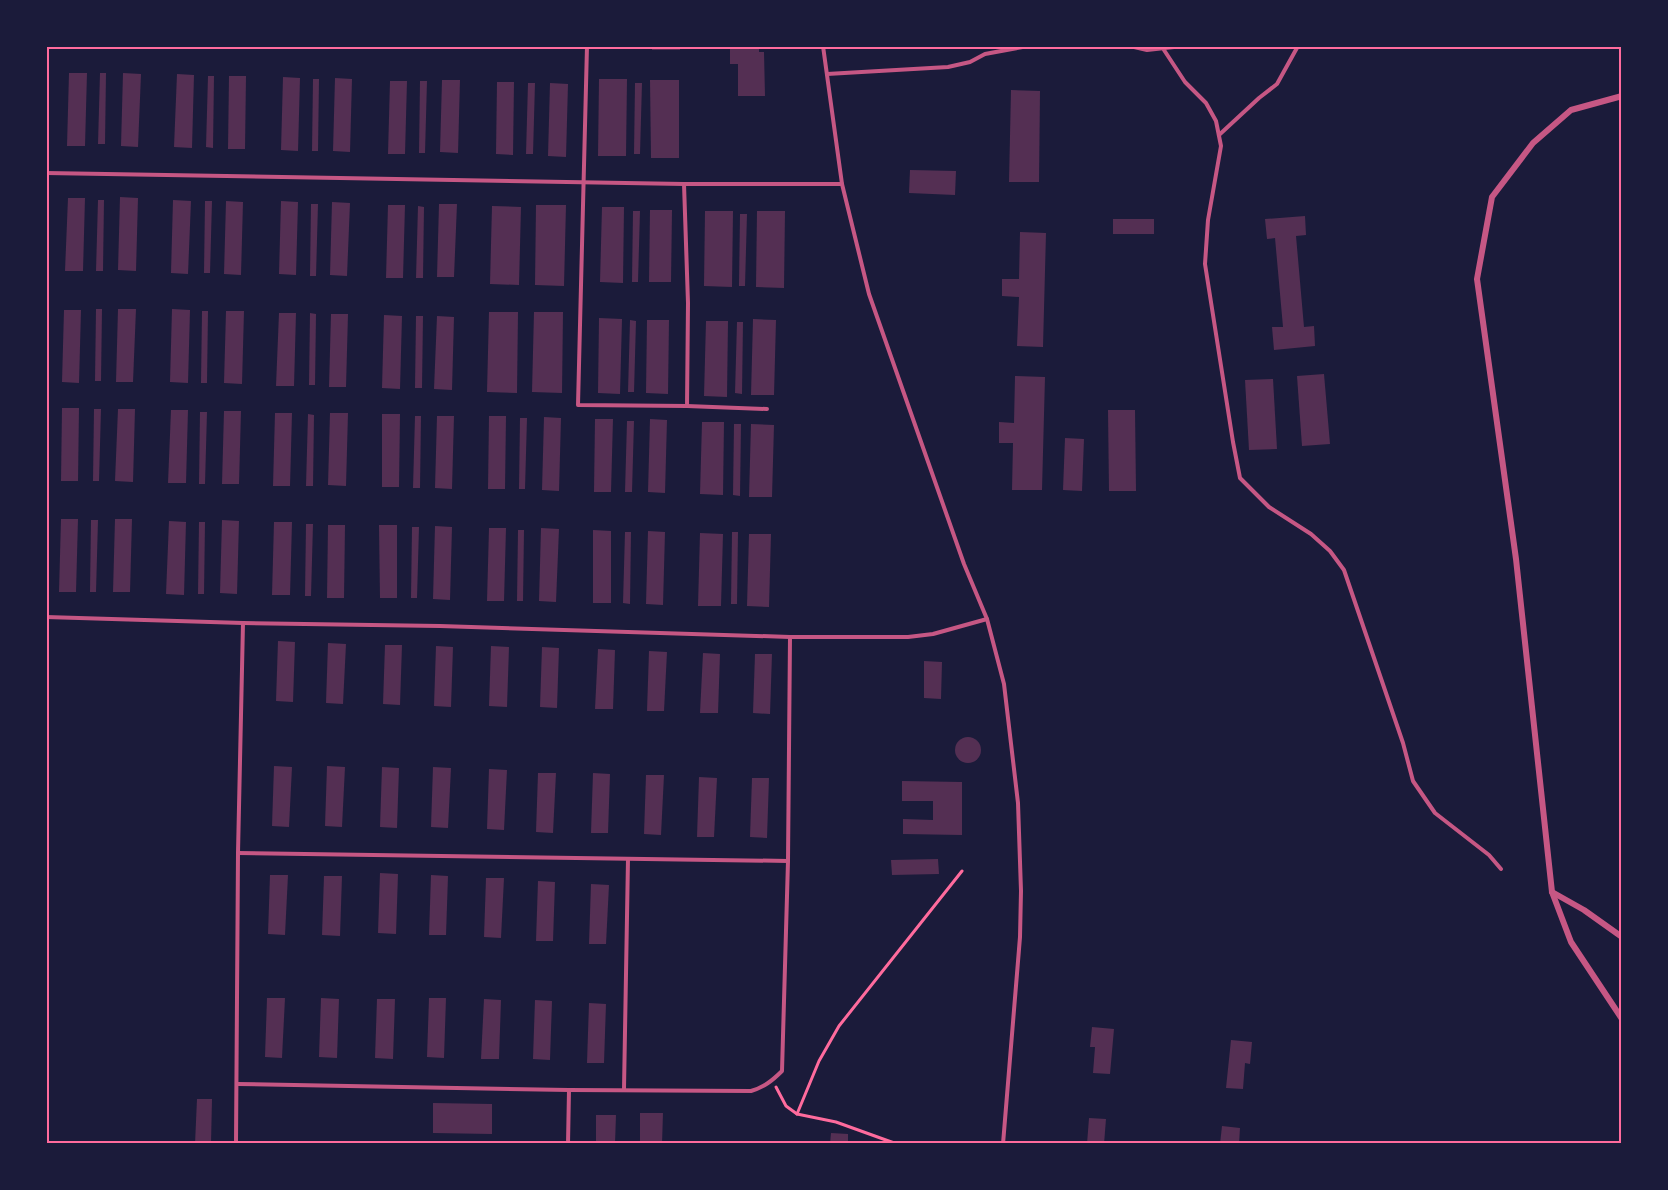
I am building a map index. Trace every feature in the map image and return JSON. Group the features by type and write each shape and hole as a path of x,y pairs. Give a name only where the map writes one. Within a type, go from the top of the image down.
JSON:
{"street":[{"path":"1622,96 1571,110 1533,143 1492,197 1477,279 1516,559 1552,892 1570,942 1622,1019"},
{"path":"1552,892 1584,910 1622,937"}],"lane":[{"path":"587,46 578,405 767,409"},
{"path":"823,46 842,184 869,294 964,564 987,619 1004,684 1017,803 1020,937 1003,1143"},
{"path":"985,54 990,46"},
{"path":"827,74 948,67 970,62 985,54 1028,46"},
{"path":"1130,46 1147,50 1164,50 1184,46"},
{"path":"1219,135 1276,84 1298,46"},
{"path":"1164,50 1185,82 1206,102 1216,121 1221,146 1208,220 1204,264 1240,478 1269,507 1311,534 1330,550 1344,570 1403,743 1413,781 1435,813 1489,855 1501,869"},
{"path":"46,173 684,184 842,184"},
{"path":"684,184 688,303 687,406"},
{"path":"46,617 790,637 908,637 933,634 987,619"},
{"path":"236,1143 238,853 243,623"},
{"path":"237,1083 569,1090 751,1091 773,1080 782,1071 788,861 790,637"},
{"path":"238,853 788,861"},
{"path":"624,1089 628,859"},
{"path":"568,1143 569,1090"}],"path":[{"path":"797,1114 819,1061 839,1026 962,871"},
{"path":"773,1080 786,1106 797,1114 836,1122 897,1143"}],"building":[{"path":"652,46 680,46 680,50 652,50"},
{"path":"747,46 759,46 759,52 764,52 765,96 738,96 738,64 730,64 730,49 747,49"},
{"path":"69,73 87,73 85,146 67,146"},
{"path":"100,73 106,73 105,144 98,144"},
{"path":"123,73 141,74 138,147 121,146"},
{"path":"177,74 194,75 192,148 174,147"},
{"path":"208,76 214,76 213,148 206,147"},
{"path":"229,76 246,76 245,149 228,149"},
{"path":"283,77 300,78 298,151 281,150"},
{"path":"335,78 352,79 350,152 333,151"},
{"path":"313,79 319,79 318,151 312,151"},
{"path":"599,79 627,79 626,156 598,156"},
{"path":"442,80 460,80 458,153 440,152"},
{"path":"650,80 679,80 679,158 651,158"},
{"path":"390,81 407,81 405,154 388,154"},
{"path":"420,81 427,81 425,153 419,153"},
{"path":"497,82 514,82 513,155 496,154"},
{"path":"528,83 535,83 533,154 526,154"},
{"path":"550,83 568,84 566,157 548,156"},
{"path":"635,83 642,83 640,154 634,154"},
{"path":"1011,90 1040,91 1039,182 1009,182"},
{"path":"910,170 956,171 955,195 909,193"},
{"path":"120,197 138,198 136,271 118,270"},
{"path":"68,198 85,198 83,271 65,271"},
{"path":"98,200 104,200 103,271 96,271"},
{"path":"173,200 191,201 188,274 171,273"},
{"path":"205,201 212,201 210,273 204,273"},
{"path":"226,201 243,202 241,275 224,274"},
{"path":"281,201 298,202 296,275 279,274"},
{"path":"332,202 350,203 347,276 330,275"},
{"path":"311,204 318,204 316,276 310,276"},
{"path":"439,204 457,204 454,277 437,277"},
{"path":"388,205 405,205 403,278 386,278"},
{"path":"536,205 566,205 564,286 535,285"},
{"path":"418,206 424,207 423,278 416,278"},
{"path":"492,206 521,207 519,285 490,284"},
{"path":"602,207 624,207 623,283 600,282"},
{"path":"650,210 672,210 671,282 649,282"},
{"path":"633,211 640,211 638,282 632,282"},
{"path":"705,211 733,211 732,287 704,286"},
{"path":"757,211 785,211 784,288 756,287"},
{"path":"740,214 747,214 745,286 739,286"},
{"path":"1305,216 1306,235 1296,236 1304,327 1314,326 1315,346 1274,350 1272,327 1283,327 1275,238 1267,239 1265,219"},
{"path":"1113,219 1154,219 1154,234 1113,234"},
{"path":"1020,232 1046,233 1043,347 1017,346 1019,297 1002,296 1002,279 1019,279"},
{"path":"96,309 102,309 101,381 95,381"},
{"path":"118,309 136,309 133,382 116,382"},
{"path":"172,309 190,310 188,383 170,382"},
{"path":"64,310 81,310 79,383 62,382"},
{"path":"202,311 208,311 207,383 201,383"},
{"path":"226,311 244,311 242,384 224,383"},
{"path":"489,312 518,312 517,393 487,392"},
{"path":"534,312 563,312 562,393 532,392"},
{"path":"279,313 296,313 294,386 276,386"},
{"path":"310,313 316,314 315,385 309,385"},
{"path":"331,314 348,314 346,387 329,387"},
{"path":"384,315 402,316 400,389 382,388"},
{"path":"416,316 423,316 422,388 415,388"},
{"path":"437,316 454,317 452,390 434,389"},
{"path":"599,318 622,319 620,394 598,393"},
{"path":"753,319 776,320 774,395 751,395"},
{"path":"630,320 636,321 634,392 628,392"},
{"path":"647,320 669,320 668,394 646,393"},
{"path":"706,321 728,321 727,397 704,396"},
{"path":"737,322 743,322 742,394 735,393"},
{"path":"1324,374 1330,444 1302,446 1297,376"},
{"path":"1015,376 1045,377 1042,490 1012,490 1013,443 999,443 999,422 1014,423"},
{"path":"1273,379 1277,449 1249,450 1245,380"},
{"path":"62,408 79,408 78,481 61,481"},
{"path":"94,409 101,409 99,481 93,481"},
{"path":"118,409 135,409 133,482 115,481"},
{"path":"171,410 188,410 186,483 168,483"},
{"path":"1108,410 1135,410 1136,491 1109,491"},
{"path":"224,411 241,411 239,484 222,484"},
{"path":"200,412 207,412 205,484 199,484"},
{"path":"275,413 292,413 290,486 273,486"},
{"path":"330,413 348,413 346,486 328,485"},
{"path":"308,414 314,415 313,486 306,486"},
{"path":"382,414 400,414 399,487 382,487"},
{"path":"415,416 421,416 420,488 413,488"},
{"path":"437,416 454,416 452,489 435,488"},
{"path":"489,416 506,416 505,489 488,489"},
{"path":"544,417 561,418 559,491 542,490"},
{"path":"520,418 527,418 525,489 519,489"},
{"path":"595,419 613,419 611,492 594,492"},
{"path":"650,419 667,420 665,493 648,492"},
{"path":"627,421 634,421 632,492 625,492"},
{"path":"702,422 724,422 723,495 700,494"},
{"path":"734,424 741,424 740,496 733,495"},
{"path":"751,424 774,425 772,497 749,497"},
{"path":"1065,438 1084,439 1082,491 1063,490"},
{"path":"61,519 78,519 76,592 59,592"},
{"path":"115,519 132,519 130,592 113,592"},
{"path":"91,520 98,520 96,592 90,592"},
{"path":"222,520 239,521 237,594 220,593"},
{"path":"169,521 186,522 184,595 166,594"},
{"path":"199,522 205,522 204,594 198,594"},
{"path":"274,522 292,522 290,595 272,595"},
{"path":"306,524 313,524 311,596 305,596"},
{"path":"328,525 345,525 344,598 327,598"},
{"path":"379,525 397,525 397,598 380,598"},
{"path":"435,526 452,527 450,600 433,599"},
{"path":"412,527 419,527 417,598 411,598"},
{"path":"489,528 506,528 504,601 487,601"},
{"path":"541,528 559,529 556,602 539,601"},
{"path":"518,530 524,530 523,601 517,601"},
{"path":"593,530 611,531 611,603 593,603"},
{"path":"648,531 665,532 663,605 646,604"},
{"path":"625,532 631,532 630,604 623,603"},
{"path":"732,532 738,532 737,604 731,604"},
{"path":"700,533 723,534 721,606 698,606"},
{"path":"749,534 771,534 769,607 747,606"},
{"path":"278,641 295,642 293,702 276,701"},
{"path":"328,643 346,644 343,704 326,703"},
{"path":"385,645 402,645 400,705 383,704"},
{"path":"436,646 453,647 451,707 434,706"},
{"path":"491,646 509,647 507,707 489,706"},
{"path":"542,647 559,648 557,708 540,707"},
{"path":"598,649 615,650 613,709 595,709"},
{"path":"649,651 667,652 664,711 647,711"},
{"path":"703,653 720,654 718,713 700,713"},
{"path":"755,654 772,654 770,714 753,713"},
{"path":"924,661 942,662 941,699 924,698"},
{"path":"968,737 977,741 981,750 977,759 968,763 959,759 955,750 959,741"},
{"path":"274,766 292,767 289,827 272,826"},
{"path":"327,766 345,767 342,827 325,826"},
{"path":"382,767 399,768 397,828 380,827"},
{"path":"433,767 451,768 448,828 431,827"},
{"path":"489,769 507,770 504,830 487,829"},
{"path":"538,773 556,773 553,833 536,832"},
{"path":"593,773 610,774 608,833 591,833"},
{"path":"646,775 664,775 661,835 644,834"},
{"path":"699,777 717,778 714,837 697,837"},
{"path":"752,778 769,778 767,838 750,837"},
{"path":"902,781 962,782 962,835 903,834 903,819 933,820 933,801 902,801"},
{"path":"938,859 939,874 892,875 891,860"},
{"path":"380,873 398,874 396,934 378,933"},
{"path":"270,875 288,875 285,935 268,934"},
{"path":"431,875 448,876 446,935 429,935"},
{"path":"324,876 342,876 340,936 322,935"},
{"path":"486,878 504,878 501,938 484,937"},
{"path":"538,881 555,882 553,941 536,941"},
{"path":"591,884 609,885 606,944 589,944"},
{"path":"267,998 285,998 282,1058 265,1057"},
{"path":"321,998 339,999 337,1058 319,1057"},
{"path":"429,998 446,998 444,1058 427,1057"},
{"path":"377,999 395,999 393,1059 375,1058"},
{"path":"484,999 501,1000 499,1059 481,1059"},
{"path":"535,1000 552,1001 550,1060 533,1059"},
{"path":"589,1003 606,1004 604,1063 587,1063"},
{"path":"1092,1027 1114,1029 1110,1074 1093,1073 1095,1047 1090,1047"},
{"path":"1231,1040 1252,1042 1250,1064 1245,1063 1243,1089 1226,1088"},
{"path":"197,1099 212,1099 211,1144 195,1144"},
{"path":"433,1103 492,1104 492,1134 433,1133"},
{"path":"640,1113 663,1113 662,1144 640,1144"},
{"path":"596,1115 616,1115 615,1144 596,1144"},
{"path":"1089,1118 1106,1119 1104,1144 1087,1144"},
{"path":"1222,1126 1240,1128 1239,1144 1220,1144"},
{"path":"831,1133 848,1134 848,1141 852,1141 852,1144 830,1144"}]}
